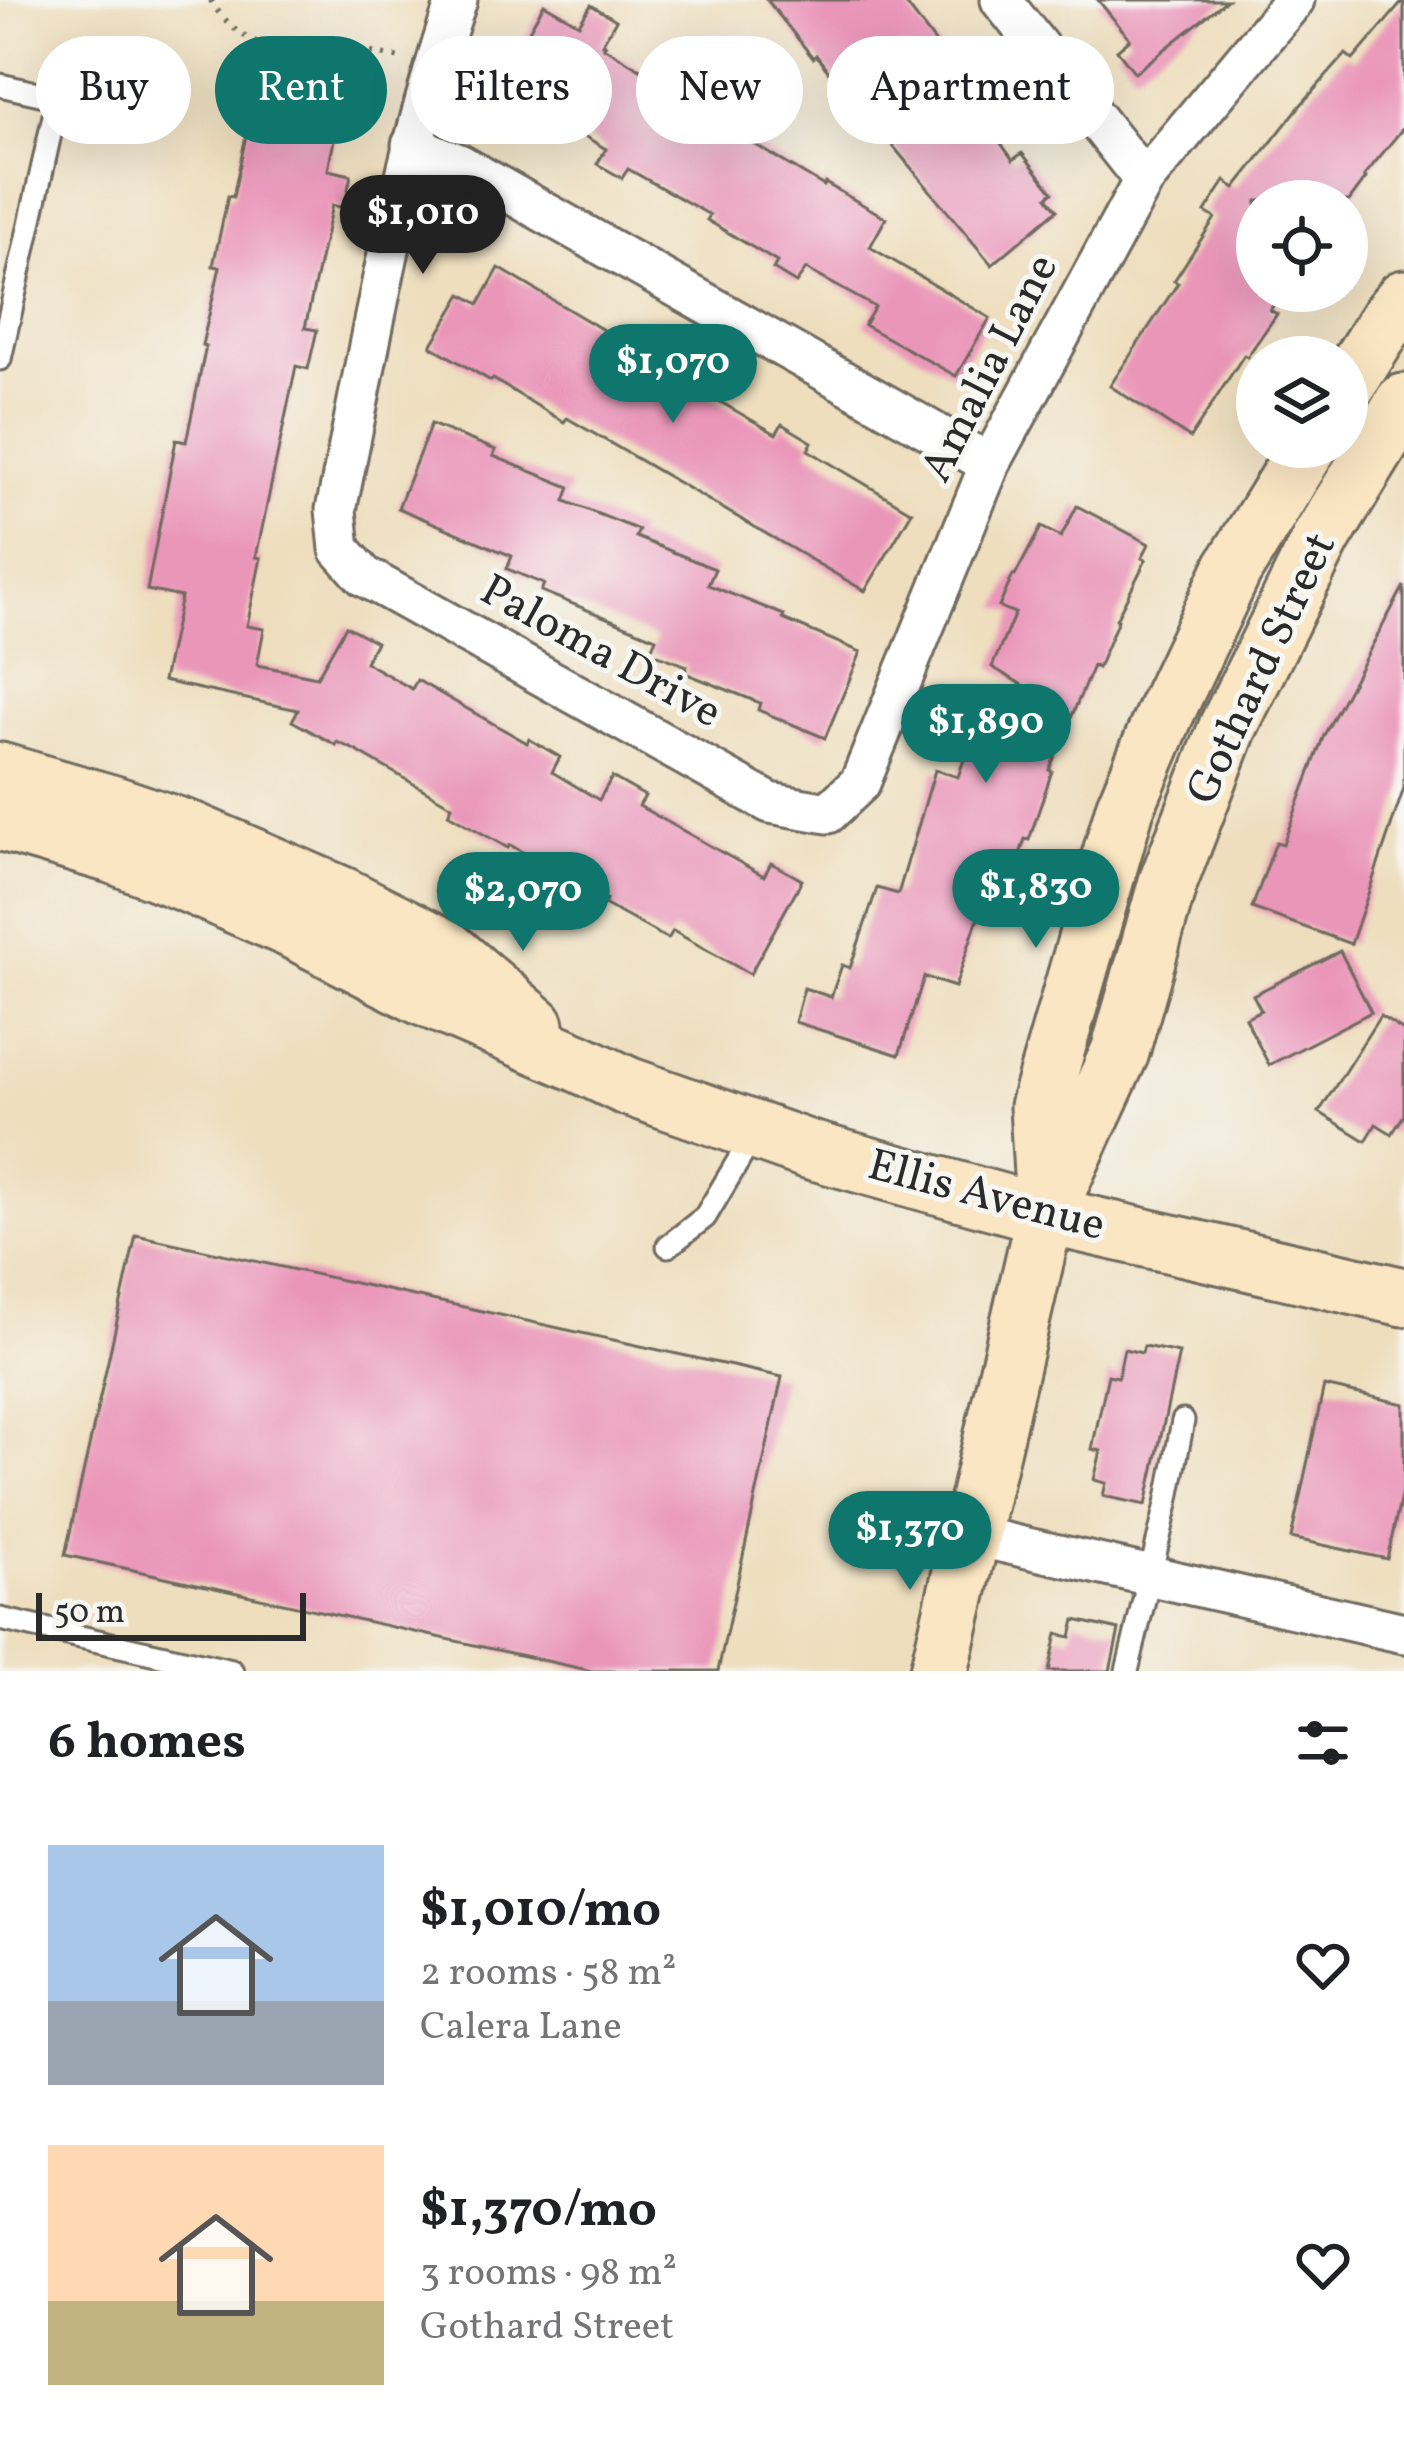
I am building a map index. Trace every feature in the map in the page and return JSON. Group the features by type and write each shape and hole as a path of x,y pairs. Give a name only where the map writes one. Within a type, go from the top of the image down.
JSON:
{"street":[{"path":"444,36 457,0"},
{"path":"1001,0 1144,180"},
{"name":"Amalia Lane","path":"828,813 860,783 990,464 1144,180 1294,0"},
{"path":"412,145 459,164 990,464"},
{"name":"Paloma Drive","path":"412,145 336,510 340,549 364,576 770,803 828,813"},
{"path":"1368,351 1404,298"},
{"name":"Gothard Street","path":"940,1671 1045,1215 1120,1052 1168,882 1228,727 1322,537 1404,403"},
{"name":"Gothard Street","path":"1045,1215 1039,1107 1125,808 1233,569 1295,468"},
{"name":"Ellis Avenue","path":"0,772 191,831 342,896 445,948 579,1063"},
{"name":"Ellis Avenue","path":"0,821 115,855 189,884 292,928 422,996 627,1086 807,1149 1045,1215 1404,1297"},
{"path":"970,1535 1404,1633"}],"lane":[{"path":"0,85 58,98 0,359"},
{"path":"668,1246 705,1216 756,1131"},
{"path":"1127,1671 1183,1421"},
{"path":"0,1619 232,1671"}],"path":[{"path":"211,0 233,26 261,45 296,54 346,50 411,61"}],"building":[{"path":"767,0 903,0 930,36 827,36 827,70 803,45 803,36 796,36"},
{"path":"1098,0 1227,0 1135,73 1117,50 1130,39"},
{"path":"1404,0 1404,127 1365,180 1241,180 1346,54 1353,60"},
{"path":"544,4 579,24 591,5 616,20 607,36 526,36"},
{"path":"612,52 636,66 636,144 754,144 886,218 870,247 990,318 956,376 864,325 875,307 806,269 796,283 773,269 777,262 707,220 710,215 628,169 622,178 597,164 606,149 598,144 612,144"},
{"path":"244,144 333,144 328,170 351,175 344,208 332,205 305,328 317,330 308,369 296,366 256,557 261,558 247,626 264,629 257,665 317,677 346,626 376,642 365,662 412,689 417,680 560,757 552,772 599,800 612,777 645,796 639,806 764,876 771,863 802,880 750,974 673,931 668,939 510,845 448,814 452,806 355,750 292,721 298,710 163,681 181,597 147,590 176,440 186,442 220,267 213,266 228,196 233,197"},
{"path":"891,144 1002,144 1013,160 1022,153 1053,192 1047,197 1057,210 992,265"},
{"path":"1225,181 1235,188 1236,312 1277,314 1262,336 1236,336 1236,367 1190,438 1110,386 1215,218 1205,212"},
{"path":"499,268 630,346 636,336 665,353 658,366 776,434 782,424 812,442 808,450 912,512 865,591 567,418 564,422 431,346 462,294 479,304"},
{"path":"431,424 570,487 565,501 639,530 636,537 715,569 708,585 861,652 825,738 758,710 760,703 685,673 687,666 650,652 656,638 541,591 544,584 507,569 512,556 398,508"},
{"path":"1077,506 1149,544 1142,558 1146,560 1098,668 1093,666 1049,770 1001,913 982,906 955,987 924,977 899,1055 795,1022 804,988 831,997 842,965 850,968 877,888 898,894 935,770 958,777 983,704 1033,725 1046,699 992,667 1015,613 999,607 1041,527 1061,537"},
{"path":"1404,586 1404,788 1351,944 1252,908 1276,842 1283,844 1324,735"},
{"path":"1340,951 1371,1012 1269,1065 1245,1018 1261,1010 1253,995"},
{"path":"1380,1016 1404,1031 1404,1115 1392,1134 1376,1124 1366,1141 1319,1112"},
{"path":"136,1235 782,1377 718,1671 592,1671 65,1555"},
{"path":"1144,1346 1179,1353 1146,1505 1103,1496 1106,1483 1094,1480 1101,1451 1092,1449 1108,1375 1118,1377 1124,1349 1142,1353"},
{"path":"1324,1386 1404,1404 1404,1483 1387,1559 1291,1538"},
{"path":"1075,1620 1119,1630 1110,1671 1049,1671 1057,1634 1071,1637"}]}
